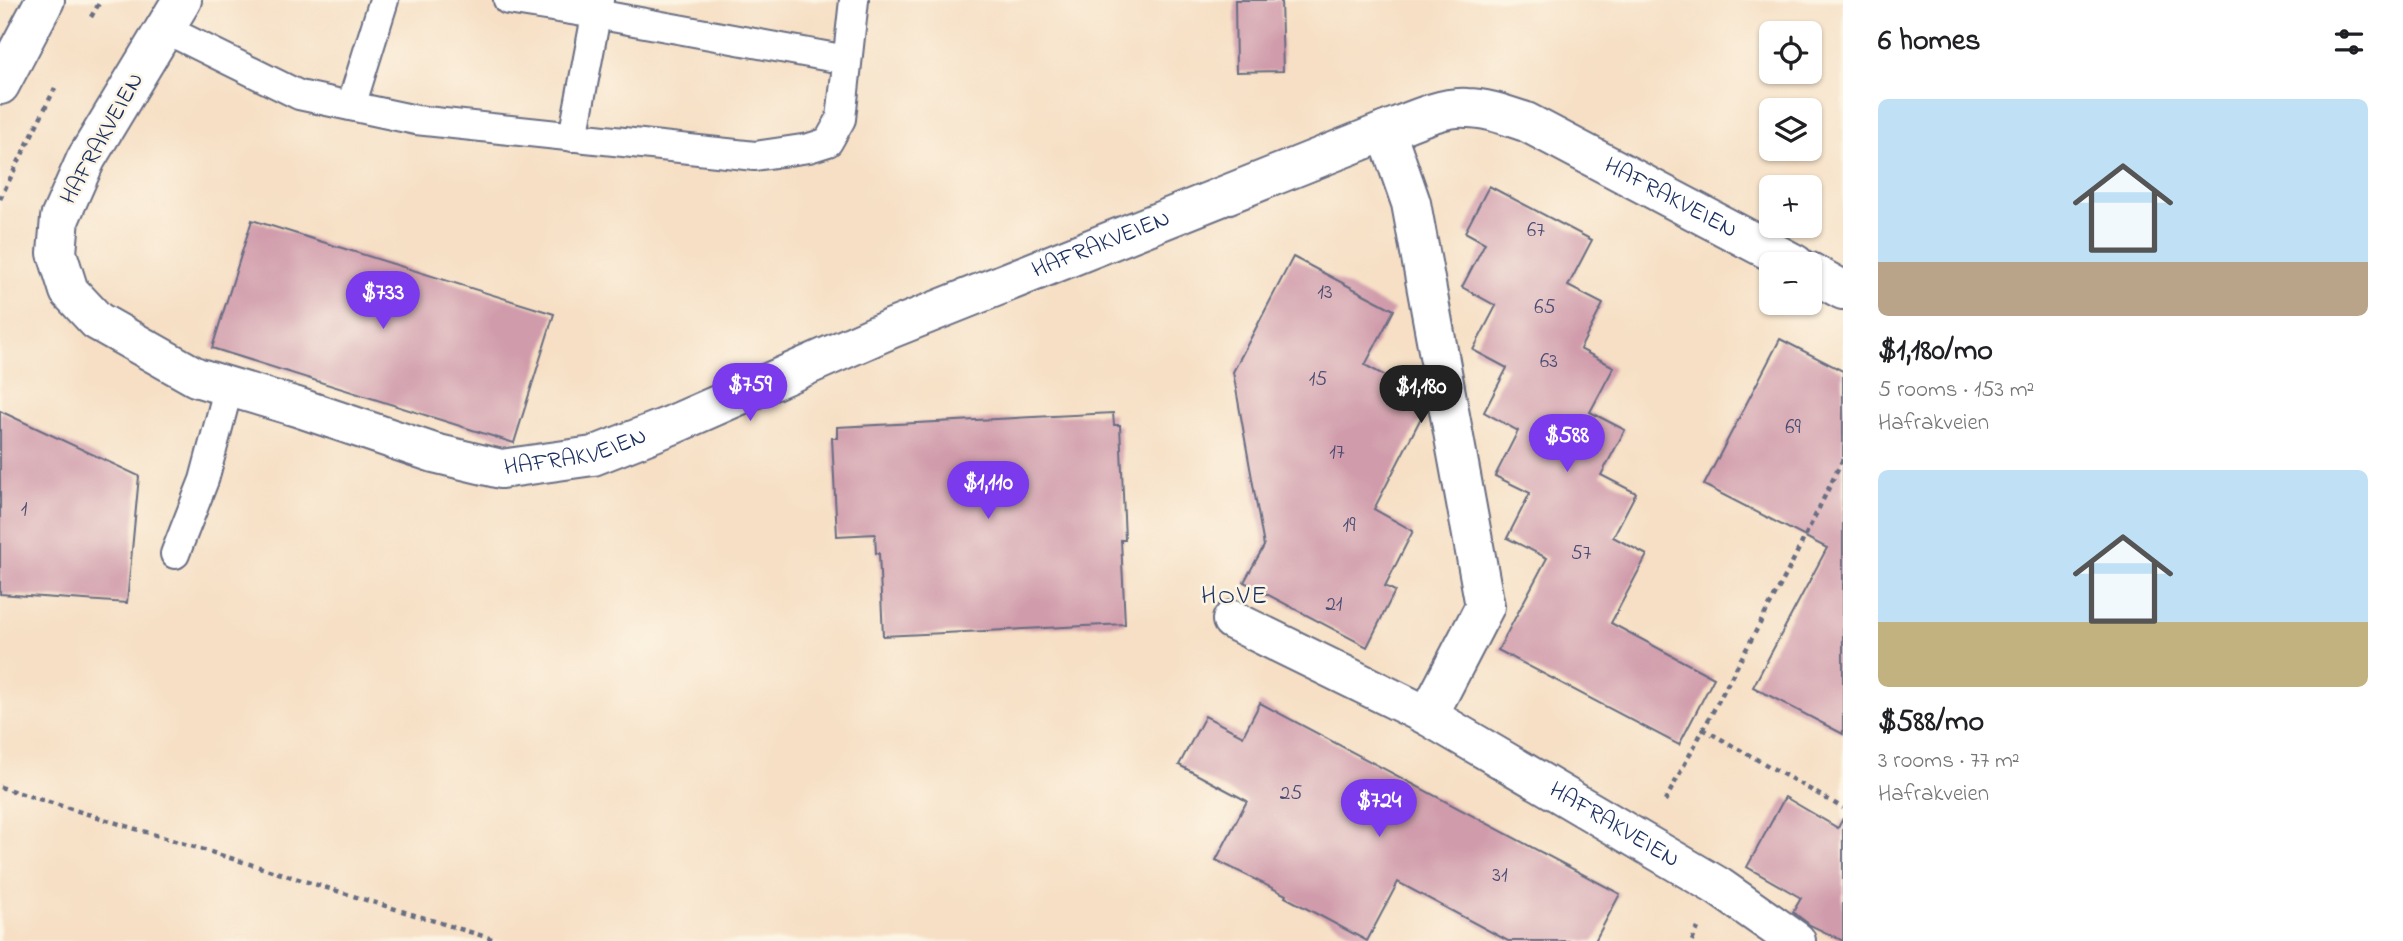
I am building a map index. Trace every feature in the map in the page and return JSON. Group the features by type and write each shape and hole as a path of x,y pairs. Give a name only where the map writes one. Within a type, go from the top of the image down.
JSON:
{"street":[{"path":"0,85 45,0"},
{"name":"HAFRAKVEIEN","path":"174,15 86,159 60,218 57,253 69,290 97,321 196,377 433,453 501,469 593,456 672,425 890,329 1386,131 1428,115 1464,107 1493,111 1526,122 1771,252"},
{"path":"1386,131 1411,203 1485,606 1428,716"},
{"path":"1822,279 1843,290"},
{"name":"HAFRAKVEIEN","path":"1233,620 1428,716 1719,887 1796,941"}],"lane":[{"path":"352,106 384,0"},
{"path":"508,0 598,7 847,61"},
{"path":"174,15 299,95 416,120 755,156 809,148 828,142 841,119 854,0"},
{"path":"573,136 598,7"},
{"path":"175,554 204,480 229,387"}],"path":[{"path":"90,18 101,0"},
{"path":"0,199 60,78"},
{"path":"1644,842 1787,573 1843,459"},
{"path":"1703,729 1843,808"},
{"path":"0,787 499,941"}],"building":[{"path":"1235,0 1281,0 1283,71 1236,72"},
{"path":"1489,186 1592,240 1568,286 1603,304 1580,349 1614,367 1590,412 1625,430 1601,475 1636,493 1613,537 1647,555 1611,623 1714,678 1679,745 1498,650 1547,558 1507,538 1530,493 1495,476 1518,431 1484,412 1507,368 1473,350 1496,306 1462,287 1485,243 1465,232"},
{"path":"252,220 554,314 514,443 212,348"},
{"path":"1293,257 1394,310 1365,365 1389,378 1382,393 1423,414 1374,509 1413,531 1385,586 1395,591 1367,647 1244,582 1264,546 1233,372"},
{"path":"1780,339 1843,371 1843,734 1753,687 1827,548 1704,485"},
{"path":"0,411 139,476 127,603 0,594"},
{"path":"1113,413 1114,425 1120,425 1125,540 1121,540 1125,624 883,636 879,553 876,553 875,534 837,536 832,438 837,438 837,427"},
{"path":"1260,703 1620,894 1595,941 1508,941 1398,882 1367,941 1285,897 1286,895 1216,860 1247,801 1179,765 1205,716 1243,736"},
{"path":"1785,797 1838,828 1843,818 1843,941 1810,925 1793,912 1801,898 1747,867"}],"district":[{"name":"HOVE","path":"1235,597"}]}
